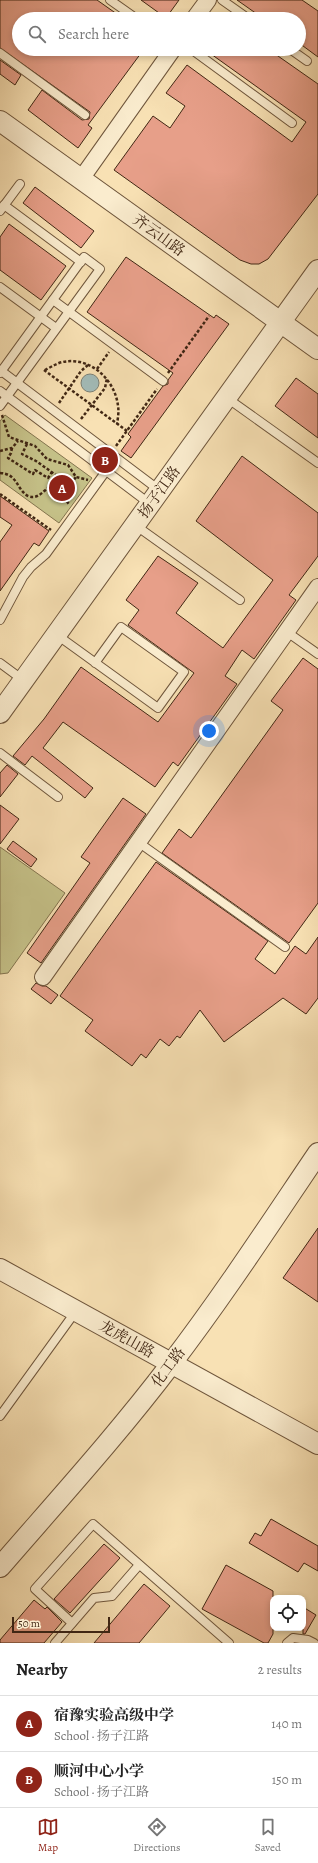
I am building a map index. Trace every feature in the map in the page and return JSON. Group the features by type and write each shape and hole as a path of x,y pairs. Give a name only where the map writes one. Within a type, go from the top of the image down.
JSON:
{"street":[{"path":"199,12 208,0"},
{"path":"81,179 168,56"},
{"name":"齐云山路","path":"0,121 318,349"},
{"name":"扬子江路","path":"0,713 318,270"},
{"path":"43,977 318,587"},
{"name":"化工路","path":"0,1567 111,1440 172,1364 318,1153"},
{"name":"龙虎山路","path":"0,1269 318,1444"}],"lane":[{"path":"110,0 127,12"},
{"path":"222,0 238,12"},
{"path":"0,53 85,115"},
{"path":"201,56 292,123"},
{"path":"300,56 307,61"},
{"path":"20,184 2,208 80,262"},
{"path":"0,406 7,396 17,383 33,361 56,328 100,269 84,257 1,371 17,383 54,410 76,427 155,497"},
{"path":"0,287 56,328"},
{"path":"53,300 163,381"},
{"path":"0,391 106,471 155,497"},
{"path":"227,398 318,463"},
{"path":"0,620 30,567 46,554 106,471"},
{"path":"135,525 240,600"},
{"path":"57,635 158,708 184,672 121,627 96,663"},
{"path":"287,632 318,654"},
{"path":"0,663 24,680"},
{"path":"0,754 58,797"},
{"path":"138,842 285,947"},
{"path":"0,1416 76,1311"},
{"path":"72,1623 35,1589 93,1524 229,1643"},
{"path":"55,1643 94,1598 112,1596 139,1564"},
{"path":"287,1643 293,1638 308,1640 314,1643"}],"path":[{"path":"96,369 114,345"},
{"path":"33,361 127,431"},
{"path":"45,370 59,363 73,362 88,365 96,369 107,378 116,394 118,407 117,424"},
{"path":"54,410 81,371 88,365"},
{"path":"76,427 105,388 107,378"},
{"path":"0,414 9,437 35,446 47,459 68,465 76,477 99,481"},
{"path":"0,451 5,451 12,448 18,441"},
{"path":"27,444 22,454 70,485 76,477"},
{"path":"12,448 12,453 8,458 33,474 36,470 48,478 52,472"},
{"path":"0,473 10,475 27,495 34,497 39,496 50,486 60,486 64,491 67,502 79,509"},
{"path":"0,494 60,536"}],"shaded area":[{"path":"5,415 92,478 59,523 0,480 0,421"},
{"path":"0,847 65,893 8,973 0,974"}],"water":[{"path":"90,374 96,377 99,383 96,389 90,392 84,389 81,383 84,377"}],"building":[{"path":"0,0 97,0 114,12 12,12 12,56 139,56 88,125 92,128 78,148 28,110 42,90 82,120 89,119 90,112 0,48"},
{"path":"141,0 179,0 170,12 158,12"},
{"path":"237,0 302,0 318,11 318,57 306,48 306,12 254,12"},
{"path":"214,56 278,56 318,84 318,194 268,259 259,264 251,264 240,260 114,170 153,116 170,128 185,106 166,93 187,65 292,142 306,122"},
{"path":"0,60 21,75 15,85 0,74"},
{"path":"35,187 94,231 81,248 23,203"},
{"path":"9,224 66,266 41,300 0,270 0,237"},
{"path":"126,257 214,318 216,315 229,324 131,458 121,451 131,437 128,434 163,386 168,384 168,380 173,373 87,312"},
{"path":"296,378 318,394 318,438 275,406"},
{"path":"242,456 318,513 318,556 289,595 296,600 254,659 242,650 225,676 237,684 178,766 173,762 155,787 63,722 43,748 93,788 85,798 32,756 25,765 13,756 44,719 81,667 158,722 194,673 128,625 139,610 126,600 158,556 198,583 176,613 223,648 273,580 196,521"},
{"path":"0,496 49,531 39,546 34,543 0,591 0,542 12,525 0,517"},
{"path":"303,658 318,669 318,903 289,943 162,853 179,829 191,838 283,710 271,701"},
{"path":"7,765 18,774 0,797 0,773"},
{"path":"123,798 146,814 41,963 27,953 90,863 81,857"},
{"path":"0,805 19,819 0,844"},
{"path":"13,841 37,859 31,867 7,849"},
{"path":"156,862 268,941 255,959 275,974 295,946 306,954 318,937 318,998 306,1014 283,998 224,1042 200,1010 180,1038 177,1036 169,1046 160,1039 146,1058 141,1054 132,1066 85,1031 93,1020 60,996"},
{"path":"36,983 46,986 58,995 51,1004 31,989"},
{"path":"318,1228 318,1302 283,1278"},
{"path":"271,1519 318,1546 318,1571 304,1563 298,1572 249,1543 255,1533 261,1536"},
{"path":"104,1544 120,1558 70,1613 54,1599"},
{"path":"226,1565 273,1591 273,1595 270,1595 270,1631 273,1631 273,1634 268,1643 264,1643 202,1609"},
{"path":"144,1584 170,1606 139,1643 94,1643"},
{"path":"34,1600 45,1609 47,1607 62,1622 44,1643 0,1643 0,1640"},
{"path":"306,1609 316,1615 305,1634 303,1634 303,1631 306,1631"}],"place":[{"name":"顺河中心小学","path":"105,460"},
{"name":"宿豫实验高级中学","path":"62,488"}]}
